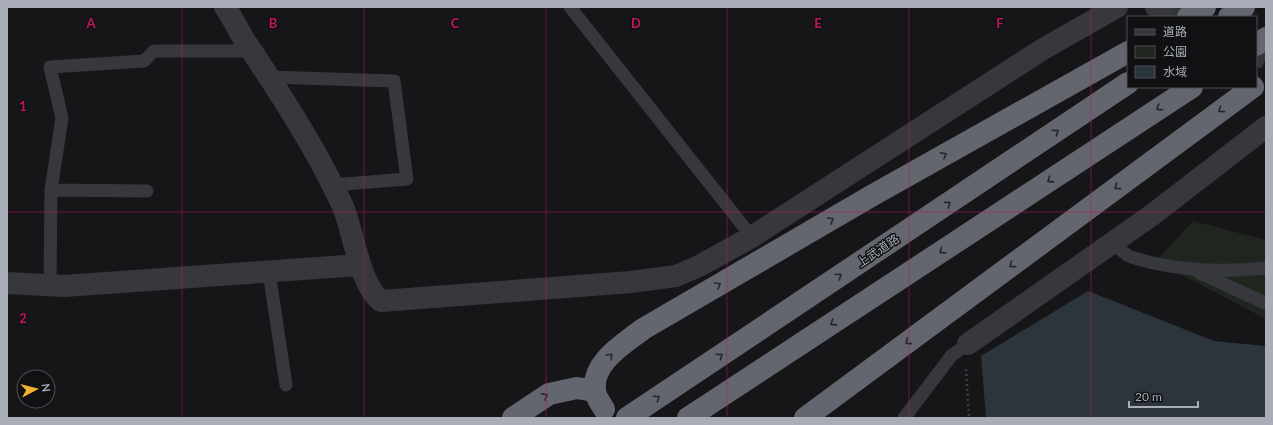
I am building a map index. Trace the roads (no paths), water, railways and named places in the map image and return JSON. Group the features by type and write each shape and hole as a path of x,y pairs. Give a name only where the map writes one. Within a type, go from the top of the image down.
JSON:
{"highway":[{"path":"1190,16 1205,7"},
{"path":"1230,16 1244,7"},
{"path":"1257,44 1266,38"},
{"path":"513,418 548,394 577,388 599,400 596,376 601,365 616,349 643,329 873,195 1127,53"},
{"path":"1257,84 1266,77"},
{"name":"上武道路","path":"627,418 1127,84"},
{"path":"688,418 1190,88"},
{"path":"805,418 1252,88"}],"street":[{"path":"225,7 312,147 344,210 360,265 374,297 381,301 631,282 676,276 699,266 750,238 1043,49 1117,7"},
{"path":"968,344 1152,216 1266,127"},
{"path":"7,283 64,286 360,265"}],"lane":[{"path":"570,7 744,227 750,238"},
{"path":"50,285 51,190 62,118 50,67 144,61 154,51 252,50"},
{"path":"269,77 394,81 406,179 332,185"},
{"path":"51,190 147,191"},
{"path":"1113,243 1127,255 1165,266 1222,270 1266,268"},
{"path":"1191,269 1265,304"},
{"path":"269,272 286,385"},
{"path":"904,418 952,355 968,344"}],"water":[{"path":"1088,291 1214,341 1266,346 1266,418 986,418 981,356"}],"tunnel":[{"path":"1162,10 1176,16"},
{"path":"1257,54 1266,59"}]}
